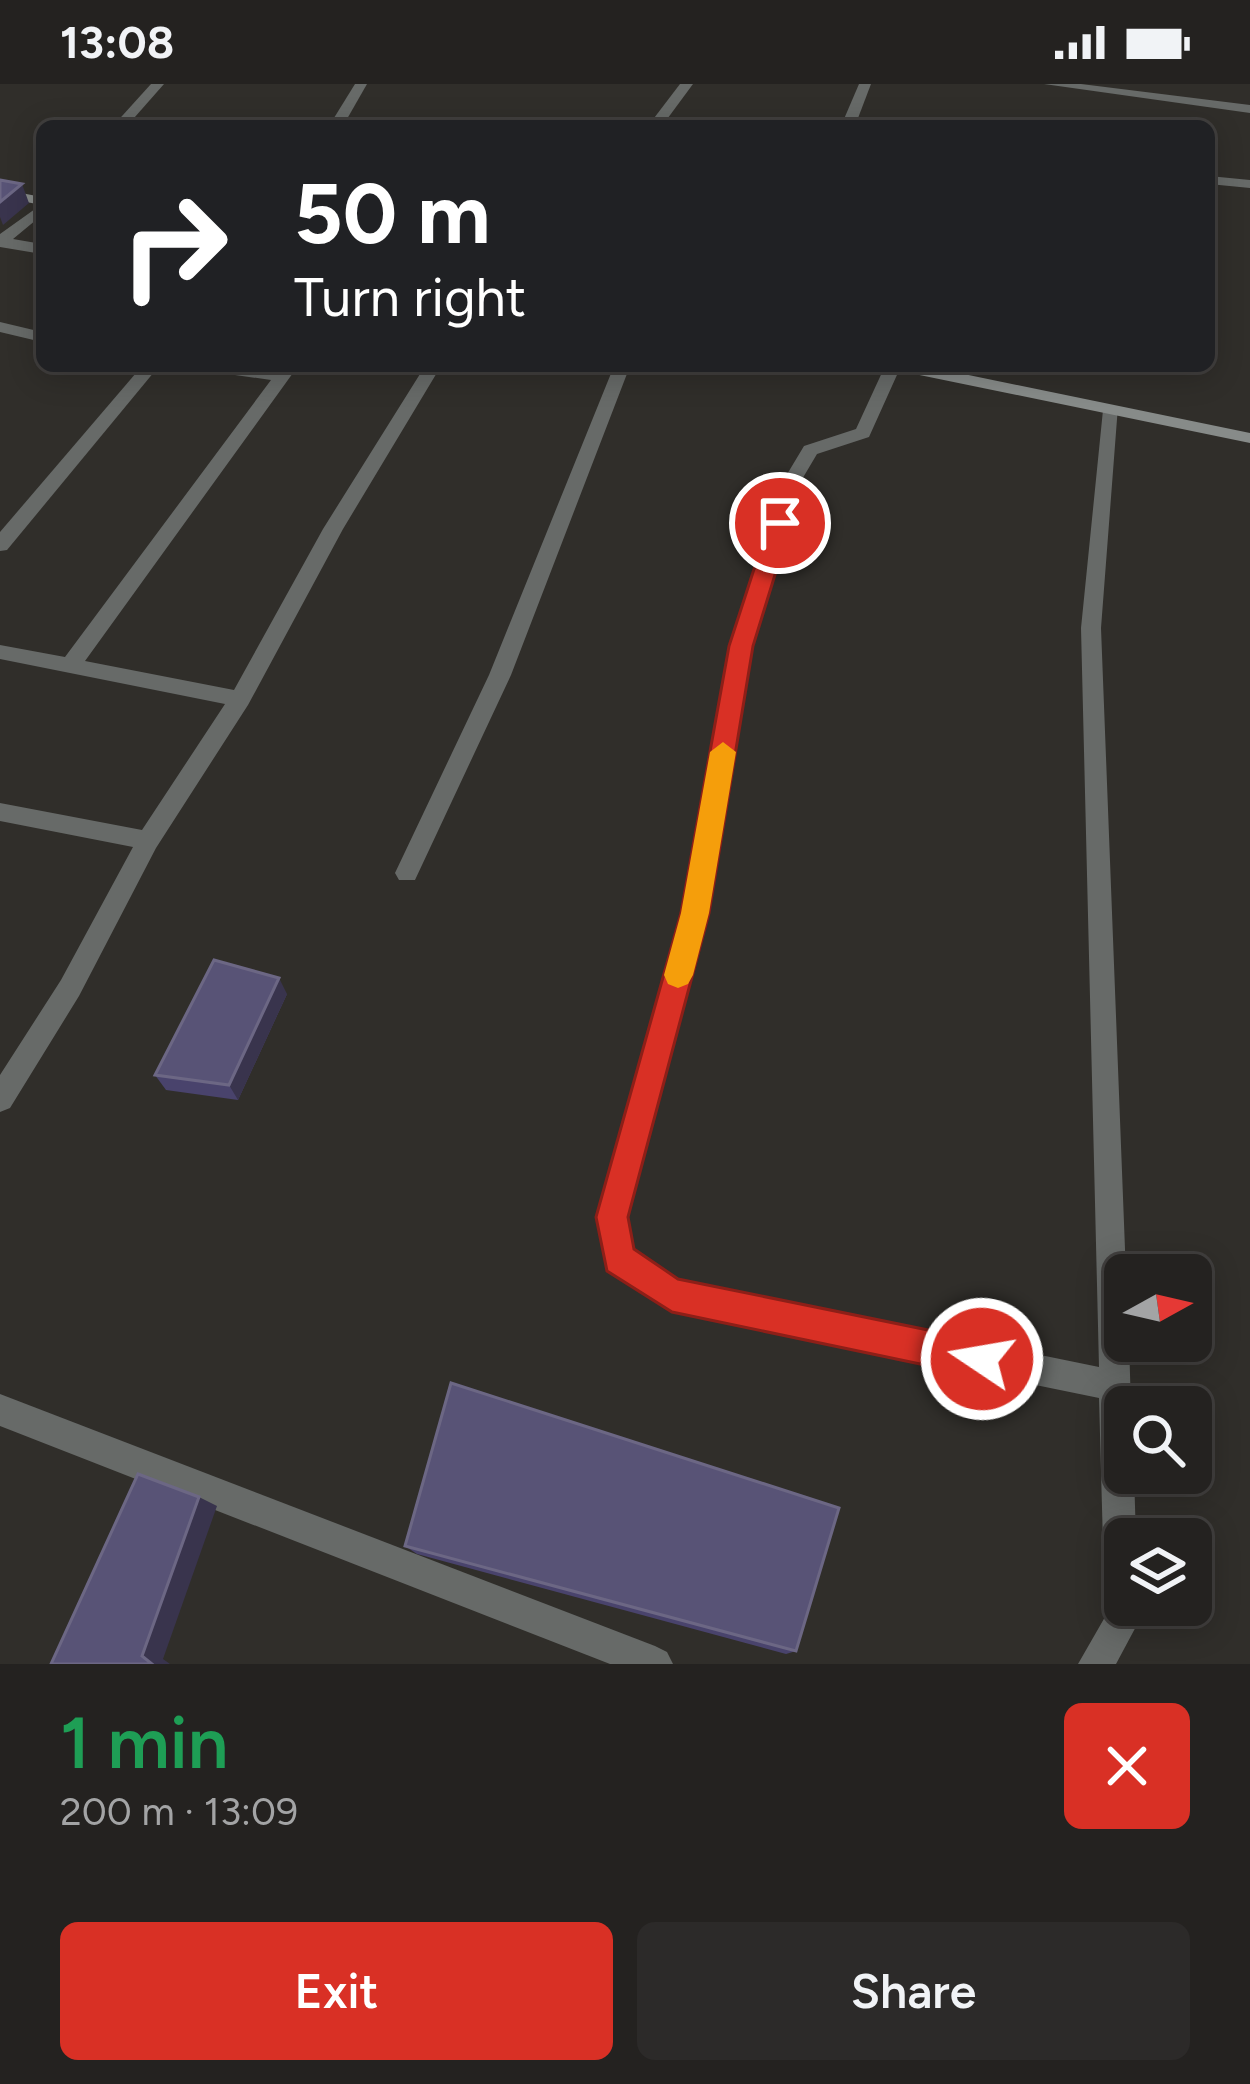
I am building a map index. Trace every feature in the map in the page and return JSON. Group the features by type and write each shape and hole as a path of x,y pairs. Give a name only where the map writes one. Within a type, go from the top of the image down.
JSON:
{"main road":[{"path":"0,193 36,203"},
{"path":"925,372 1250,437"}],"street":[{"path":"125,120 158,84"},
{"path":"340,120 361,84"},
{"path":"660,120 687,84"},
{"path":"850,120 865,84"},
{"path":"1050,84 1250,109"},
{"path":"1215,181 1250,184"},
{"path":"0,242 36,210"},
{"path":"0,242 36,248"},
{"path":"0,327 36,336"},
{"path":"0,545 146,372"},
{"path":"69,667 286,372"},
{"path":"0,1099 70,988 148,841 240,699 333,529 429,372"},
{"path":"407,873 500,675 620,372"},
{"path":"893,372 863,433 810,450 792,481 741,646 695,913 612,1217 619,1259 672,1295 1115,1386 1090,628 1112,410"},
{"path":"0,508 26,512"},
{"path":"0,652 240,699"},
{"path":"0,812 148,841"},
{"path":"0,1410 655,1664"},
{"path":"1096,1664 1122,1622 1118,1494"}],"building":[{"path":"0,180 22,184 0,202"},
{"path":"214,960 279,978 229,1085 155,1075"},
{"path":"451,1383 839,1508 796,1651 405,1546"},
{"path":"138,1474 199,1497 142,1656 152,1664 51,1664"}],"slow traffic":[{"path":"678,975 695,913 723,752"}],"route":[{"path":"780,523 741,646 695,913 612,1217 619,1259 672,1295 982,1359"}]}
